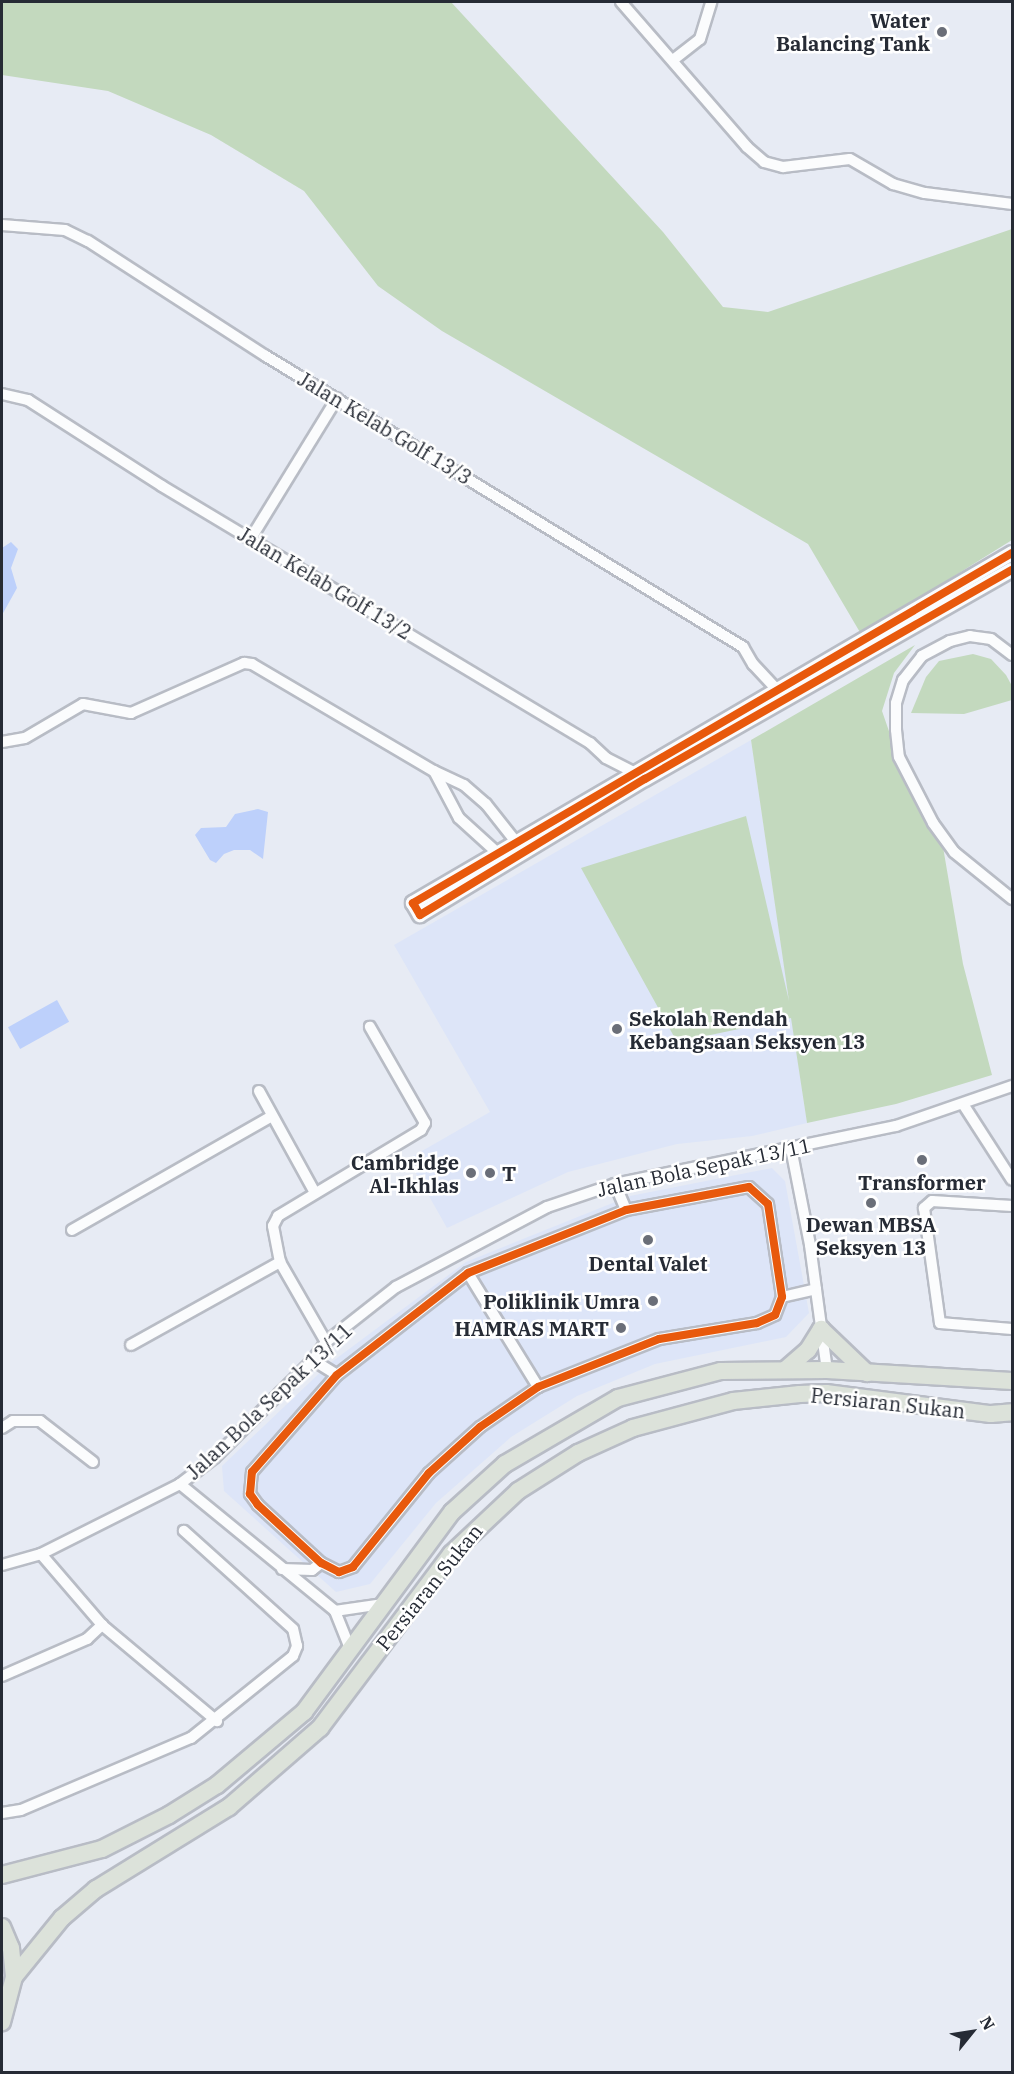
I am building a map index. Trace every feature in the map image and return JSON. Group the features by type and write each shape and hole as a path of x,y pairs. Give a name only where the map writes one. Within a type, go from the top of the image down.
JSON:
{"main road":[{"path":"786,1369 808,1350 822,1329 867,1373"},
{"path":"800,1394 827,1370 834,1382 855,1396"},
{"name":"Persiaran Sukan","path":"2,1875 102,1849 169,1815 218,1785 304,1712 453,1512 506,1464 618,1398 721,1371 827,1370 1012,1381"},
{"name":"Persiaran Sukan","path":"14,1977 62,1918 96,1889 229,1807 320,1728 451,1554 518,1491 578,1453 633,1428 733,1401 800,1394 855,1396 991,1414 1012,1413"},
{"path":"2,1927 11,1948 14,1977 12,1996 2,2022"}],"street":[{"path":"621,2 747,147 764,162 783,167 850,159 893,184 925,194 1012,204"},
{"path":"673,60 700,39 706,26 711,2"},
{"name":"Jalan Kelab Golf 13/3","path":"2,225 76,234 337,398 743,647 753,664 781,694"},
{"name":"Jalan Kelab Golf 13/2","path":"2,394 28,400 590,743 606,758 641,776"},
{"path":"251,538 337,398"},
{"path":"420,915 502,858 781,694 1012,553"},
{"path":"781,694 1012,570"},
{"path":"1012,655 991,639 970,636 950,641 922,656 903,680 896,703 896,730 899,757 933,823 954,852 1012,899"},
{"path":"2,742 25,738 83,704 131,713 244,663 252,664 434,771 464,784 486,804 520,848"},
{"path":"434,771 459,818 502,858"},
{"path":"326,1342 280,1263 273,1226 278,1216 421,1130 425,1123 370,1027"},
{"name":"Jalan Bola Sepak 13/11","path":"2,1565 41,1554 180,1484 214,1458 313,1360 326,1342 396,1287 475,1243 547,1207 615,1184 896,1126 1012,1086"},
{"path":"259,1091 315,1193"},
{"path":"963,1104 1012,1180"},
{"path":"72,1230 272,1116"},
{"path":"791,1148 816,1289 827,1370"},
{"path":"615,1184 626,1210"},
{"path":"749,1187 768,1204 782,1297 775,1315 766,1320 659,1339 538,1387 480,1427 429,1473 353,1567 339,1572 321,1563 258,1505 249,1482 252,1472 337,1375 468,1273 626,1210 749,1187"},
{"path":"1012,1206 927,1204 924,1208 940,1323 1012,1329"},
{"path":"131,1345 280,1263"},
{"path":"468,1273 538,1387"},
{"path":"782,1297 816,1289"},
{"path":"313,1360 337,1375"},
{"path":"2,1428 13,1421 40,1421 93,1462"},
{"path":"180,1484 335,1611 351,1651"},
{"path":"2,1813 21,1810 191,1738 217,1721 293,1656 297,1636 184,1531"},
{"path":"41,1554 102,1625 217,1721"},
{"path":"282,1569 312,1570 321,1563"},
{"path":"335,1611 383,1604"},
{"path":"2,1676 87,1639 102,1625"}],"shaded area":[{"name":"Sekolah Rendah Kebangsaan Seksyen 13","path":"751,740 807,1123 752,1136 677,1144 568,1172 447,1228 408,1159 490,1112 394,945"},
{"path":"772,1168 785,1181 809,1313 786,1337 655,1364 577,1396 511,1437 436,1503 370,1584 336,1592 224,1491 222,1466 329,1364 466,1262 630,1196"}],"green space":[{"path":"2,2 451,2 663,232 723,307 768,312 1012,229 1012,540 861,634 808,544 442,331 378,286 304,191 211,135 108,91 2,75"},
{"path":"915,645 894,673 882,711 910,792 943,847 963,964 992,1075 896,1104 807,1123 791,1018 677,1042 581,868 746,816 789,1001 751,740"},
{"path":"973,654 991,659 1006,675 1012,686 1012,700 964,714 911,713 926,677 939,661"}],"water":[{"path":"11,542 18,549 11,568 17,588 2,615 2,548"},
{"path":"258,809 268,812 263,859 250,850 234,850 224,854 216,863 210,860 195,835 201,828 226,827 235,814"},
{"path":"57,1000 69,1022 20,1049 8,1027"}],"cycle path":[{"path":"1012,553 413,903 420,915 645,779 1012,570"},
{"path":"749,1187 768,1204 782,1297 775,1315 757,1323 659,1339 538,1387 480,1427 429,1473 353,1567 339,1572 321,1563 258,1505 250,1494 252,1472 337,1375 468,1273 626,1210 749,1187"}],"place":[{"name":"Water Balancing Tank","path":"942,32"},
{"name":"Sekolah Rendah Kebangsaan Seksyen 13","path":"617,1029"},
{"name":"Transformer","path":"922,1160"},
{"name":"Cambridge Al-Ikhlas","path":"471,1173"},
{"name":"T","path":"490,1173"},
{"name":"Dewan MBSA Seksyen 13","path":"871,1203"},
{"name":"Dental Valet","path":"648,1240"},
{"name":"Poliklinik Umra","path":"653,1301"},
{"name":"HAMRAS MART","path":"621,1328"}]}
